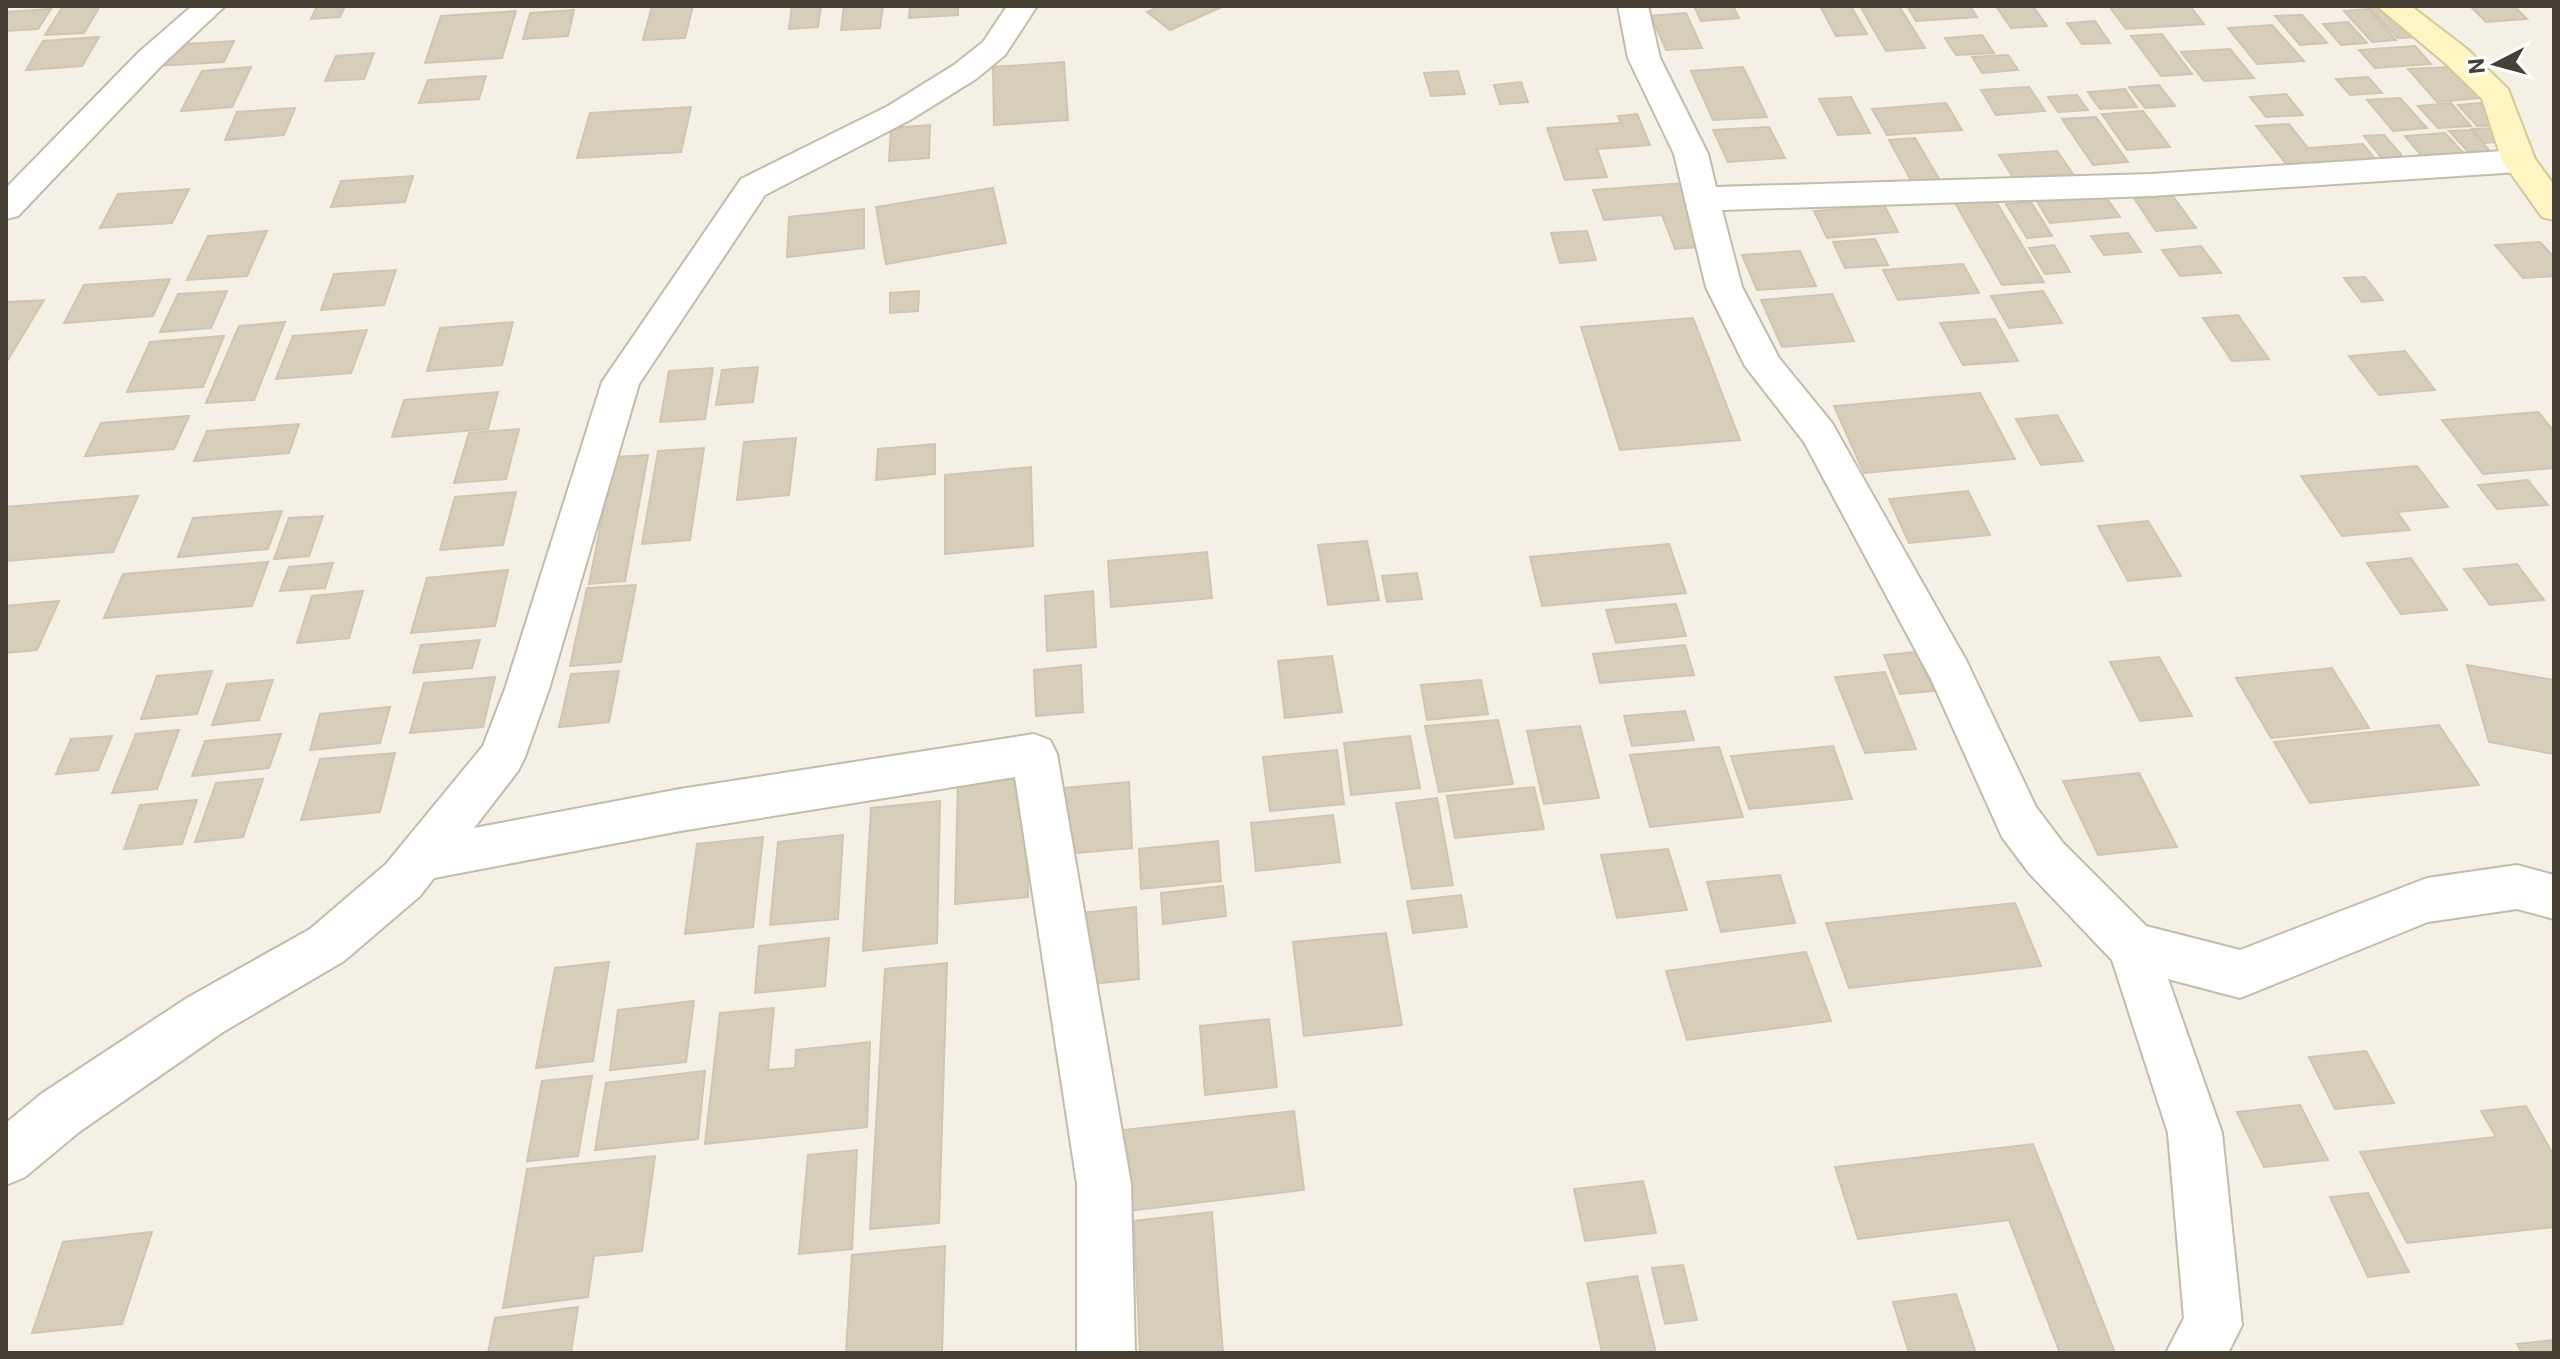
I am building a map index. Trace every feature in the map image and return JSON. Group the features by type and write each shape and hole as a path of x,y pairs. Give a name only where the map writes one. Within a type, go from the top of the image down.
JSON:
{"street":[{"path":"6,208 150,59 210,6"},
{"path":"6,1158 60,1113 205,1015 327,945 403,880 502,757 532,675 621,382 753,187 899,113 965,72 994,48 1022,6"},
{"path":"1633,6 1644,58 1691,154 1724,287 1764,366 1818,433 1950,673 2019,822 2046,858 2132,946 2195,1133 2213,1325 2195,1353"},
{"path":"2392,6 2456,56 2497,96 2519,161 2554,209"},
{"path":"1703,199 2151,185 2519,161"},
{"path":"421,859 680,810 1034,754 1104,1184 1106,1353"},
{"path":"2132,946 2240,974 2427,900 2517,887 2554,897"}],"building":[{"path":"63,6 100,6 84,33 45,35"},
{"path":"317,6 345,6 340,17 311,19"},
{"path":"652,6 693,6 685,38 643,40"},
{"path":"792,6 821,6 818,27 789,29"},
{"path":"844,6 883,6 880,28 841,30"},
{"path":"910,6 958,6 958,15 909,18"},
{"path":"1160,6 1224,6 1170,30 1147,12"},
{"path":"1694,6 1733,6 1739,18 1701,21"},
{"path":"1820,6 1851,6 1867,34 1836,36"},
{"path":"1860,6 1899,6 1925,48 1886,51"},
{"path":"1907,6 1970,6 1977,17 1916,21"},
{"path":"1996,6 2033,6 2047,26 2011,28"},
{"path":"2109,6 2190,6 2204,24 2126,29"},
{"path":"2389,6 2418,37 2398,38 2368,7"},
{"path":"2470,6 2514,6 2527,19 2486,22"},
{"path":"51,9 38,29 6,31 6,12"},
{"path":"2368,9 2396,40 2372,42 2344,11"},
{"path":"574,10 568,36 523,39 530,13"},
{"path":"516,11 502,58 425,63 441,16"},
{"path":"1686,13 1702,48 1666,50 1651,16"},
{"path":"2302,15 2327,43 2300,45 2275,16"},
{"path":"2095,21 2110,43 2082,44 2067,23"},
{"path":"2348,22 2367,43 2341,45 2323,24"},
{"path":"2272,25 2304,61 2257,64 2228,28"},
{"path":"2162,34 2192,74 2161,76 2131,36"},
{"path":"1982,35 1994,53 1956,55 1945,38"},
{"path":"99,37 82,66 26,70 43,41"},
{"path":"234,41 224,62 158,66 169,45"},
{"path":"2415,46 2431,64 2375,68 2359,50"},
{"path":"2230,49 2254,78 2204,81 2181,52"},
{"path":"374,53 364,79 325,81 336,56"},
{"path":"2008,55 2018,70 1982,73 1972,57"},
{"path":"1064,62 1068,120 994,125 993,67"},
{"path":"251,67 232,107 181,111 202,71"},
{"path":"1743,67 1767,117 1713,120 1691,71"},
{"path":"2451,67 2481,98 2437,102 2408,69"},
{"path":"1458,71 1465,94 1431,96 1424,73"},
{"path":"486,76 479,99 419,103 428,80"},
{"path":"2368,77 2382,93 2350,95 2336,79"},
{"path":"1521,82 1528,102 1500,104 1494,85"},
{"path":"2159,85 2175,106 2145,108 2129,87"},
{"path":"2029,87 2045,111 1996,115 1981,90"},
{"path":"2125,89 2137,107 2100,109 2088,92"},
{"path":"2286,94 2303,115 2266,117 2250,97"},
{"path":"2077,95 2088,110 2058,112 2048,97"},
{"path":"1851,97 1870,133 1838,135 1819,99"},
{"path":"2400,98 2427,128 2393,131 2367,100"},
{"path":"1946,103 1962,130 1887,135 1872,109"},
{"path":"2451,103 2471,126 2438,128 2418,106"},
{"path":"2480,103 2501,125 2477,126 2458,105"},
{"path":"691,107 681,152 577,158 590,113"},
{"path":"295,108 284,135 225,140 237,112"},
{"path":"2143,111 2170,147 2127,150 2102,114"},
{"path":"1637,114 1650,145 1597,149 1607,177 1565,180 1547,128 1621,123 1618,116"},
{"path":"2096,117 2128,162 2093,165 2062,119"},
{"path":"2289,124 2308,148 2363,144 2379,164 2291,170 2256,126"},
{"path":"930,125 929,158 889,161 891,128"},
{"path":"1769,127 1785,158 1728,162 1713,130"},
{"path":"2497,128 2509,141 2484,143 2472,129"},
{"path":"2471,130 2490,151 2469,153 2449,131"},
{"path":"2445,133 2467,157 2425,160 2405,136"},
{"path":"2384,135 2405,159 2384,161 2364,136"},
{"path":"1915,138 1941,182 1913,184 1889,140"},
{"path":"2057,151 2073,174 2014,179 1999,155"},
{"path":"413,176 405,202 331,207 341,181"},
{"path":"1685,183 1710,246 1675,249 1662,215 1604,220 1593,190"},
{"path":"993,188 1006,243 886,264 876,207"},
{"path":"189,189 172,223 100,228 118,194"},
{"path":"1991,193 2044,282 2002,285 1951,196"},
{"path":"2103,193 2120,217 2050,223 2035,198"},
{"path":"2172,195 2196,228 2156,231 2134,198"},
{"path":"2031,202 2052,236 2027,238 2006,204"},
{"path":"1884,205 1898,232 1827,238 1814,211"},
{"path":"864,209 864,248 787,257 789,217"},
{"path":"267,231 247,276 187,280 208,236"},
{"path":"1587,231 1596,260 1560,263 1551,233"},
{"path":"2128,233 2141,252 2104,255 2091,236"},
{"path":"1875,239 1888,265 1845,268 1833,242"},
{"path":"2540,242 2554,257 2554,276 2523,278 2495,245"},
{"path":"2054,245 2070,272 2045,274 2029,248"},
{"path":"2201,246 2221,273 2180,276 2162,250"},
{"path":"1800,251 1816,286 1757,290 1742,255"},
{"path":"1963,264 1979,293 1898,300 1883,270"},
{"path":"396,270 384,305 321,310 334,274"},
{"path":"2365,277 2383,300 2362,302 2344,278"},
{"path":"170,279 153,316 64,323 84,285"},
{"path":"227,291 211,328 160,332 178,294"},
{"path":"919,291 918,311 890,313 890,293"},
{"path":"2043,291 2062,323 2009,328 1991,296"},
{"path":"1832,294 1854,341 1782,347 1761,300"},
{"path":"44,300 6,363 6,302"},
{"path":"2238,315 2269,359 2232,361 2203,318"},
{"path":"1693,318 1740,440 1620,450 1581,327"},
{"path":"1995,319 2018,361 1963,365 1940,323"},
{"path":"285,322 254,400 206,403 239,326"},
{"path":"513,322 502,365 427,371 440,328"},
{"path":"367,330 351,373 276,379 293,336"},
{"path":"224,336 203,387 127,392 150,342"},
{"path":"2405,351 2435,390 2379,395 2349,356"},
{"path":"758,367 753,402 716,405 722,370"},
{"path":"713,368 705,419 660,422 669,371"},
{"path":"498,392 488,429 392,437 404,400"},
{"path":"1980,393 2015,459 1864,473 1834,406"},
{"path":"2538,412 2554,431 2554,468 2483,474 2442,420"},
{"path":"2057,415 2083,461 2041,465 2016,419"},
{"path":"189,416 174,449 85,456 101,423"},
{"path":"299,424 289,453 194,461 207,431"},
{"path":"519,429 506,479 454,483 469,433"},
{"path":"796,438 789,495 737,500 744,442"},
{"path":"935,444 935,474 876,480 878,449"},
{"path":"704,448 690,540 642,544 658,451"},
{"path":"648,455 625,581 589,584 614,457"},
{"path":"2417,466 2448,507 2397,512 2410,530 2342,536 2301,476"},
{"path":"1031,467 1033,546 945,554 945,475"},
{"path":"2528,480 2548,505 2497,509 2478,485"},
{"path":"1968,491 1990,535 1909,543 1889,499"},
{"path":"516,492 503,545 440,550 455,497"},
{"path":"138,496 113,552 6,561 6,507"},
{"path":"282,511 268,549 178,557 193,518"},
{"path":"323,516 309,556 274,559 289,518"},
{"path":"2148,521 2181,576 2128,581 2098,526"},
{"path":"1367,541 1379,600 1328,605 1318,545"},
{"path":"1669,544 1686,593 1542,606 1530,557"},
{"path":"1207,552 1212,598 1111,607 1108,561"},
{"path":"2411,558 2447,610 2401,614 2367,563"},
{"path":"268,562 252,606 104,618 123,574"},
{"path":"333,563 325,588 280,591 289,567"},
{"path":"2517,564 2544,600 2490,605 2464,569"},
{"path":"508,570 495,626 411,633 427,578"},
{"path":"1417,573 1422,599 1387,602 1382,576"},
{"path":"636,585 621,662 570,666 587,588"},
{"path":"363,591 349,638 297,643 312,596"},
{"path":"1093,591 1096,647 1047,651 1045,596"},
{"path":"59,601 37,650 6,653 6,606"},
{"path":"1676,604 1686,636 1616,643 1606,610"},
{"path":"480,640 472,668 413,673 421,645"},
{"path":"1685,645 1694,675 1600,683 1593,654"},
{"path":"1916,652 1934,691 1900,694 1884,655"},
{"path":"1332,656 1342,712 1285,718 1278,661"},
{"path":"2159,657 2192,716 2140,721 2110,662"},
{"path":"1081,665 1083,712 1036,716 1034,670"},
{"path":"2467,665 2554,680 2554,754 2489,742"},
{"path":"2332,668 2369,728 2271,738 2236,678"},
{"path":"212,671 197,714 141,719 157,676"},
{"path":"619,671 609,722 559,727 571,674"},
{"path":"1885,672 1916,749 1865,753 1835,677"},
{"path":"495,677 483,727 410,733 424,683"},
{"path":"273,680 259,720 212,725 227,684"},
{"path":"1481,680 1488,714 1427,720 1421,685"},
{"path":"390,707 380,743 310,750 320,714"},
{"path":"1685,711 1694,740 1632,746 1624,716"},
{"path":"1498,720 1513,784 1439,792 1425,726"},
{"path":"2439,725 2479,785 2310,803 2274,742"},
{"path":"1580,726 1599,798 1544,804 1527,731"},
{"path":"179,730 157,789 112,793 136,734"},
{"path":"281,734 269,768 192,776 205,741"},
{"path":"112,736 98,770 56,774 71,739"},
{"path":"1410,736 1420,788 1351,795 1344,743"},
{"path":"1833,746 1852,799 1749,809 1731,756"},
{"path":"1719,747 1743,817 1650,827 1630,755"},
{"path":"1337,750 1344,804 1270,811 1263,757"},
{"path":"395,753 380,812 301,820 320,759"},
{"path":"1026,772 1028,897 955,904 958,778"},
{"path":"2139,773 2177,847 2098,855 2063,781"},
{"path":"263,779 243,837 195,842 216,783"},
{"path":"1129,782 1132,848 1066,854 1064,788"},
{"path":"1534,787 1544,829 1455,838 1447,796"},
{"path":"1437,798 1453,885 1412,889 1396,803"},
{"path":"197,800 182,844 124,849 140,805"},
{"path":"940,801 937,943 863,951 871,808"},
{"path":"1333,815 1340,862 1256,871 1251,823"},
{"path":"843,835 838,919 770,925 778,842"},
{"path":"763,837 753,927 685,934 697,844"},
{"path":"1218,841 1221,881 1141,889 1139,849"},
{"path":"1668,849 1687,910 1617,918 1601,855"},
{"path":"1780,875 1795,923 1721,932 1707,882"},
{"path":"1223,886 1226,916 1163,924 1161,893"},
{"path":"1461,895 1467,927 1413,933 1407,901"},
{"path":"2015,903 2041,966 1849,988 1826,923"},
{"path":"1136,907 1139,979 1084,985 1081,913"},
{"path":"1386,933 1402,1025 1304,1036 1293,942"},
{"path":"829,938 825,986 755,993 759,946"},
{"path":"1806,952 1831,1021 1687,1040 1666,971"},
{"path":"609,962 593,1061 536,1068 555,968"},
{"path":"947,963 939,1223 870,1229 885,969"},
{"path":"694,1001 686,1062 610,1070 618,1010"},
{"path":"774,1008 768,1070 795,1068 796,1050 870,1042 867,1127 705,1144 720,1013"},
{"path":"1269,1019 1277,1087 1205,1095 1200,1026"},
{"path":"2366,1051 2394,1103 2335,1109 2309,1057"},
{"path":"705,1071 698,1139 595,1150 606,1083"},
{"path":"592,1076 578,1156 527,1161 542,1081"},
{"path":"2300,1105 2328,1160 2264,1167 2237,1112"},
{"path":"2526,1106 2554,1156 2554,1227 2407,1243 2360,1152 2496,1137 2481,1111"},
{"path":"1294,1111 1304,1190 1120,1212 1116,1131"},
{"path":"2033,1144 2115,1353 2060,1353 2009,1220 1858,1239 1835,1167"},
{"path":"857,1150 852,1249 799,1254 808,1155"},
{"path":"655,1156 642,1251 594,1256 588,1297 503,1308 527,1169"},
{"path":"1643,1181 1656,1233 1585,1241 1574,1189"},
{"path":"2368,1193 2409,1272 2368,1277 2330,1197"},
{"path":"1212,1212 1223,1353 1140,1353 1134,1221"},
{"path":"152,1232 122,1324 32,1333 63,1242"},
{"path":"945,1246 942,1353 846,1353 852,1255"},
{"path":"1683,1265 1697,1320 1665,1324 1652,1268"},
{"path":"1637,1276 1656,1353 1602,1353 1587,1283"},
{"path":"1956,1294 1976,1353 1909,1353 1893,1302"},
{"path":"578,1307 571,1353 488,1353 495,1318"},
{"path":"2554,1340 2554,1353 2522,1353 2517,1344"}]}
